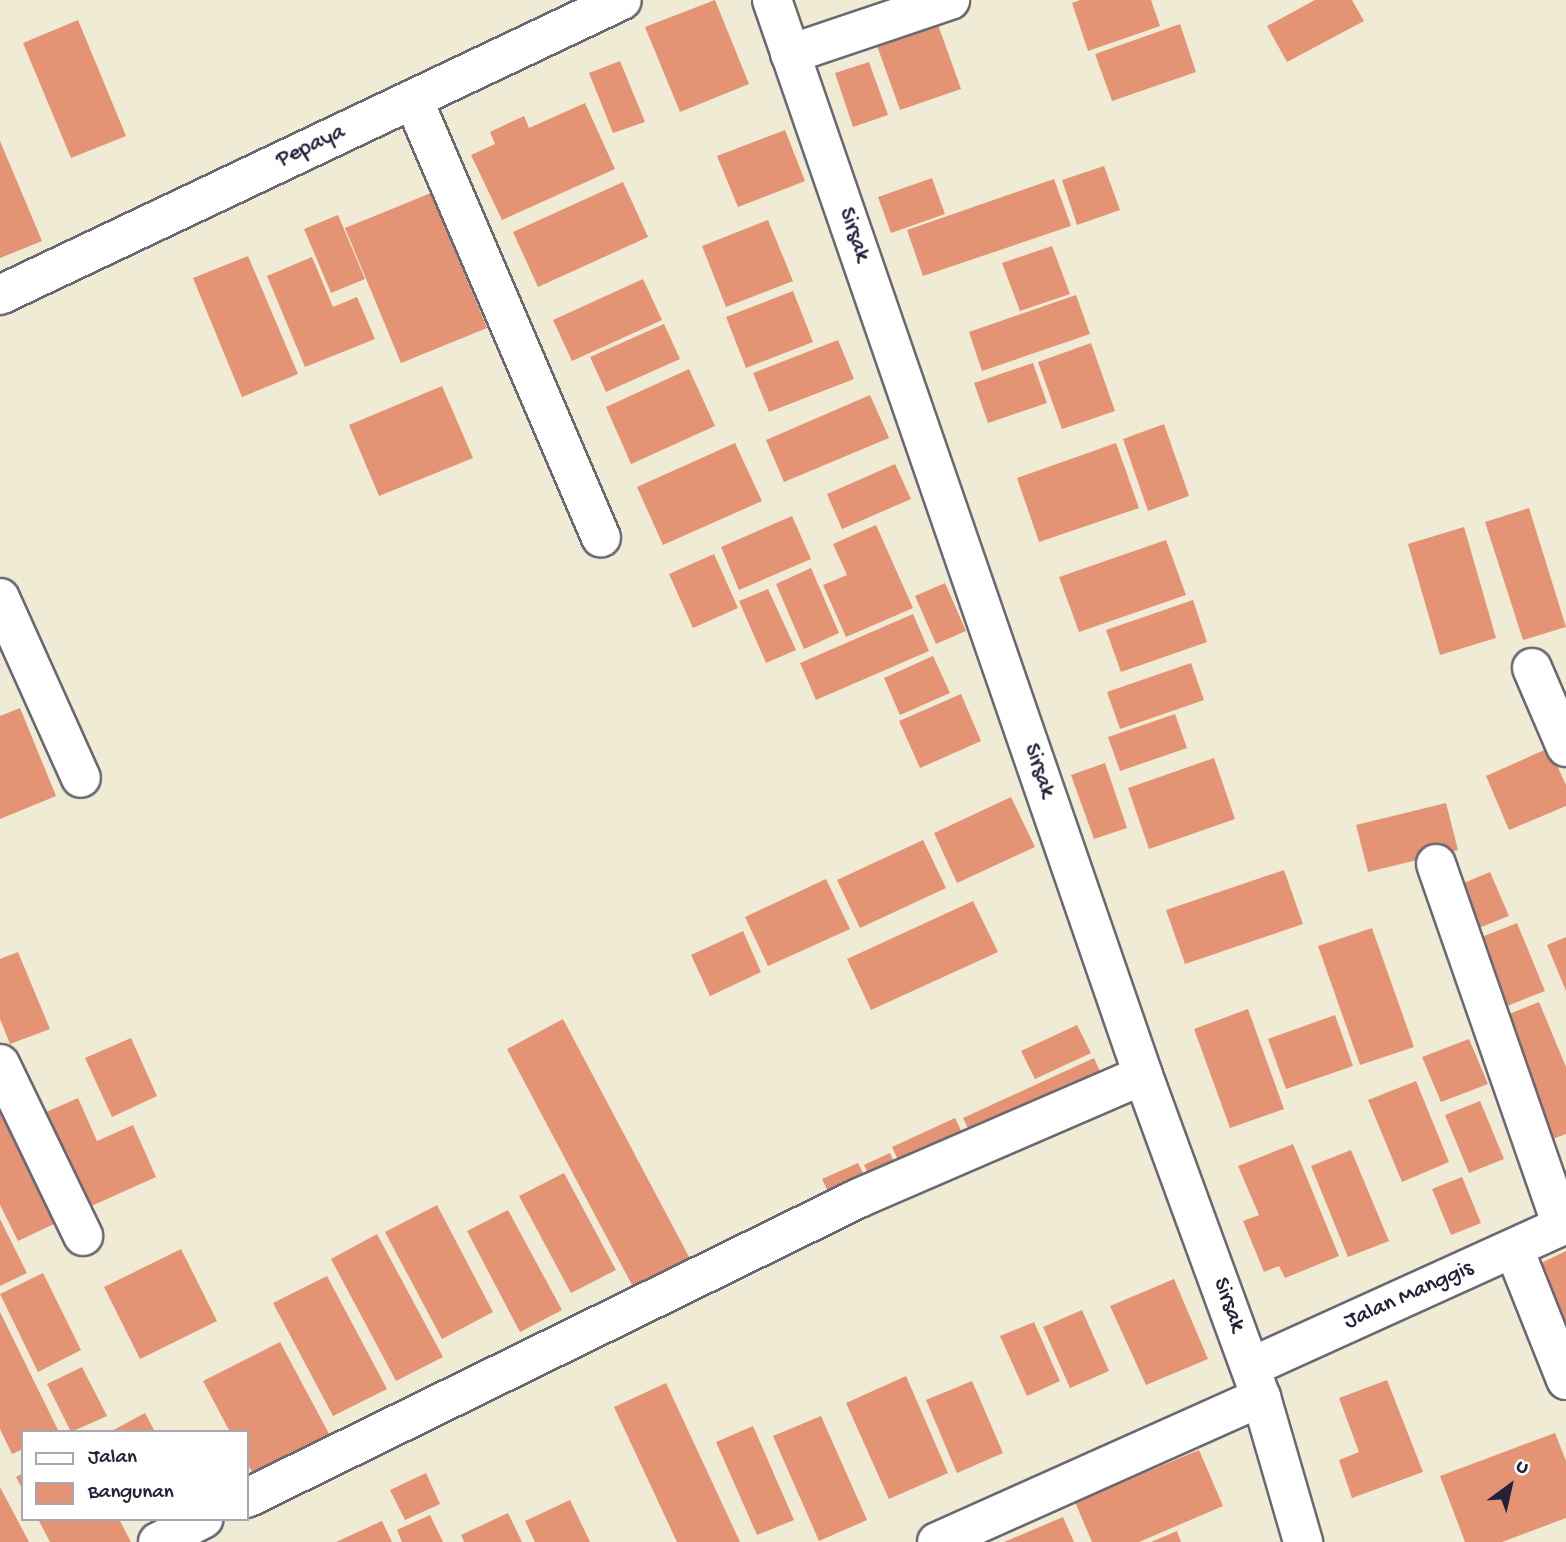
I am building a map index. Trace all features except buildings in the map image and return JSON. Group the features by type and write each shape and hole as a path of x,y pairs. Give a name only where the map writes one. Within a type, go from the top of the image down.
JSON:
{"street":[{"name":"Pepaya","path":"0,295 622,0"},
{"name":"Sirsak","path":"772,0 1143,1075 1256,1382 1303,1542"},
{"path":"790,54 950,0"},
{"path":"413,99 601,537"},
{"path":"0,598 80,778"},
{"path":"1532,668 1566,747"},
{"path":"1436,864 1564,1225"},
{"path":"0,1064 83,1236"},
{"path":"248,1498 859,1198 1143,1075"},
{"name":"Jalan Manggis","path":"937,1542 1564,1225"},
{"path":"1514,1250 1566,1380"},
{"path":"158,1542 199,1521"}]}
